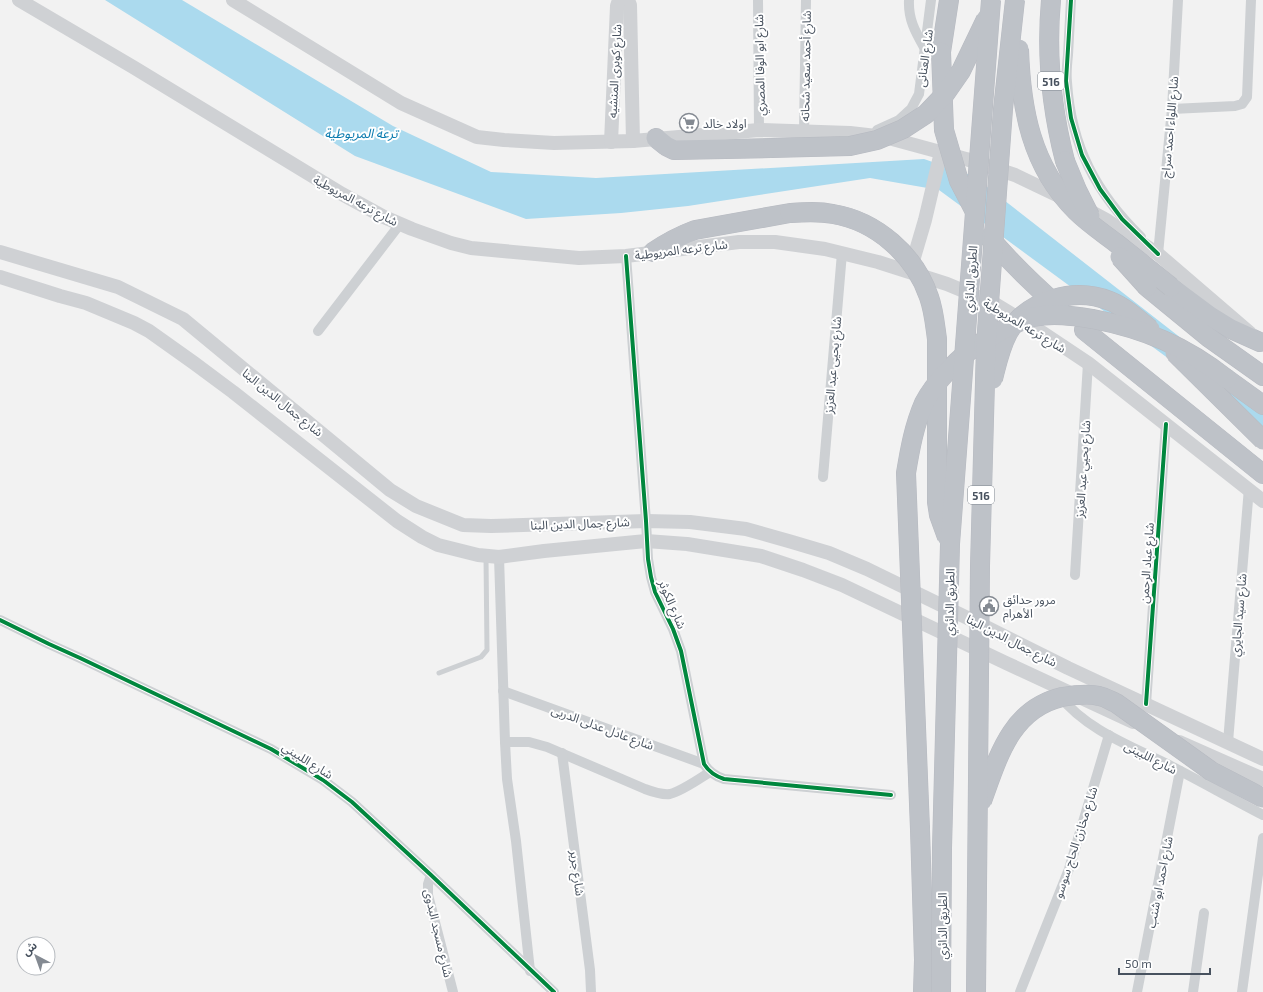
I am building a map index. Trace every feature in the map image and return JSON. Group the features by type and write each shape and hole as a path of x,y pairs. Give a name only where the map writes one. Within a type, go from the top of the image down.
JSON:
{"highway":[{"name":"الطريق الدائري","path":"948,0 941,52 944,130 959,182 982,228 1006,258 1084,330 1263,474"},
{"name":"الطريق الدائري","path":"976,992 980,566 986,345 1003,109 1016,0"},
{"path":"1016,0 1019,64 1022,95 1028,127 1039,157 1055,186 1076,210 1171,287 1230,329 1262,343"},
{"name":"516","path":"1051,0 1051,95 1057,131 1068,168 1077,190 1091,217 1108,243 1146,287 1208,337 1263,376"},
{"name":"الطريق الدائري","path":"941,992 942,848 950,544 991,4"},
{"path":"656,138 674,150 850,146 877,140 903,129 926,114 945,94 961,71 991,4"},
{"path":"653,252 666,243 695,230 790,213 812,212 834,214 855,220 892,242 908,258 920,276 929,296 934,317 936,339 937,502 939,515 950,544"},
{"path":"984,415 1000,352 1009,332 1022,317 1037,306 1054,298 1073,295 1092,296 1110,301 1127,310 1152,330 1263,440"},
{"path":"923,992 924,960 920,829 906,473 912,436 925,402 944,374 969,351 1015,324 1033,317 1073,315 1110,322 1144,331 1160,338 1195,356 1263,405"},
{"path":"977,816 1003,745 1015,727 1031,710 1050,700 1073,695 1100,696 1116,703 1211,771 1263,798"}],"main road":[{"name":"شارع ترعه المريوطية","path":"19,0 133,67 342,194 400,224 451,243 471,248 578,258 626,256 738,242 775,242 842,253 878,262 947,284 995,304 1043,333 1088,364 1263,500"},
{"path":"233,0 400,103 477,137 504,140 554,142 611,142 759,130 866,135 885,137 940,157 1015,175 1108,221 1158,254 1262,343"},
{"name":"شارع كوبرى المنشيه","path":"611,142 617,6 619,0"},
{"name":"شارع كوبرى المنشيه","path":"628,0 630,5 633,141"},
{"path":"909,273 921,238 940,157"},
{"name":"شارع جمال الدين البنا","path":"0,252 118,288 183,319 390,490 416,506 463,525 491,526 646,521 690,522 746,529 829,554 874,573 1068,668 1263,759"},
{"name":"شارع جمال الدين البنا","path":"0,277 86,303 134,323 149,331 206,371 403,526 438,545 478,555 492,556 646,541 687,544 761,556 842,585 1101,708 1263,779"},
{"path":"687,544 690,522"}],"street":[{"name":"شارع ابو الوفا المصري","path":"758,0 759,130"},
{"name":"شارع أحمد سعيد شحاته","path":"804,132 806,0"},
{"path":"909,0 913,29 925,49"},
{"name":"شارع العنانى","path":"866,135 898,120 911,109 919,94 931,0"},
{"path":"1071,0 1066,81 1071,118 1082,155 1100,189 1122,219 1158,254"},
{"name":"شارع اللواء احمد سراج","path":"1158,254 1172,109 1178,0"},
{"path":"1172,109 1235,106 1242,104 1247,97 1251,0"},
{"path":"318,331 400,224"},
{"name":"شارع يحيى عبد العزيز","path":"823,477 842,253"},
{"name":"شارع الكوثر","path":"626,256 646,521 646,541 651,576 655,592 681,651 704,764 710,772"},
{"name":"شارع يحيي عبد العزيز","path":"1075,575 1088,364"},
{"name":"شارع عباد الرحمن","path":"1146,704 1166,424"},
{"name":"شارع سيد الجايري","path":"1228,742 1249,488"},
{"path":"492,556 503,691 507,779 516,841 530,971"},
{"name":"شارع اللبيني","path":"0,620 271,749 323,780 347,799 431,875 530,971 554,992"},
{"name":"شارع اللبينى","path":"1050,684 1065,703 1083,719 1109,735 1263,815"},
{"name":"شارع عادل عدلى الدربى","path":"503,691 704,764"},
{"name":"شارع مخازن الحاج سوسو","path":"1020,992 1069,869 1109,735"},
{"path":"505,742 529,742 547,746 645,789 662,794 670,794 710,772 717,777 724,779 891,795"},
{"name":"شارع جرير","path":"562,753 590,970 591,992"},
{"name":"شارع احمد ابو شنب","path":"1137,992 1180,771"},
{"path":"1242,992 1263,838"},
{"name":"شارع مسجد البدوى","path":"431,875 428,884 428,895 453,992"},
{"path":"1193,992 1204,914"}],"lane":[{"path":"439,673 481,657 487,650 492,556"}],"water":[{"name":"ترعة المريوطية","path":"105,0 182,0 393,126 491,172 596,178 924,159 973,176 1263,402 1263,428 939,190 870,178 688,206 621,213 526,219 355,156"}],"cycle path":[{"path":"1071,0 1066,81 1071,118 1082,155 1100,189 1122,219 1158,254"},
{"path":"626,256 648,559 655,592 673,629 681,651 704,764 712,773 724,779 891,795"},
{"path":"1146,704 1166,424"},
{"path":"0,620 271,749 323,780 352,802 554,992"}],"place":[{"name":"اولاد خالد","path":"689,123"},
{"name":"مرور حدائق الأهرام","path":"989,606"}]}
